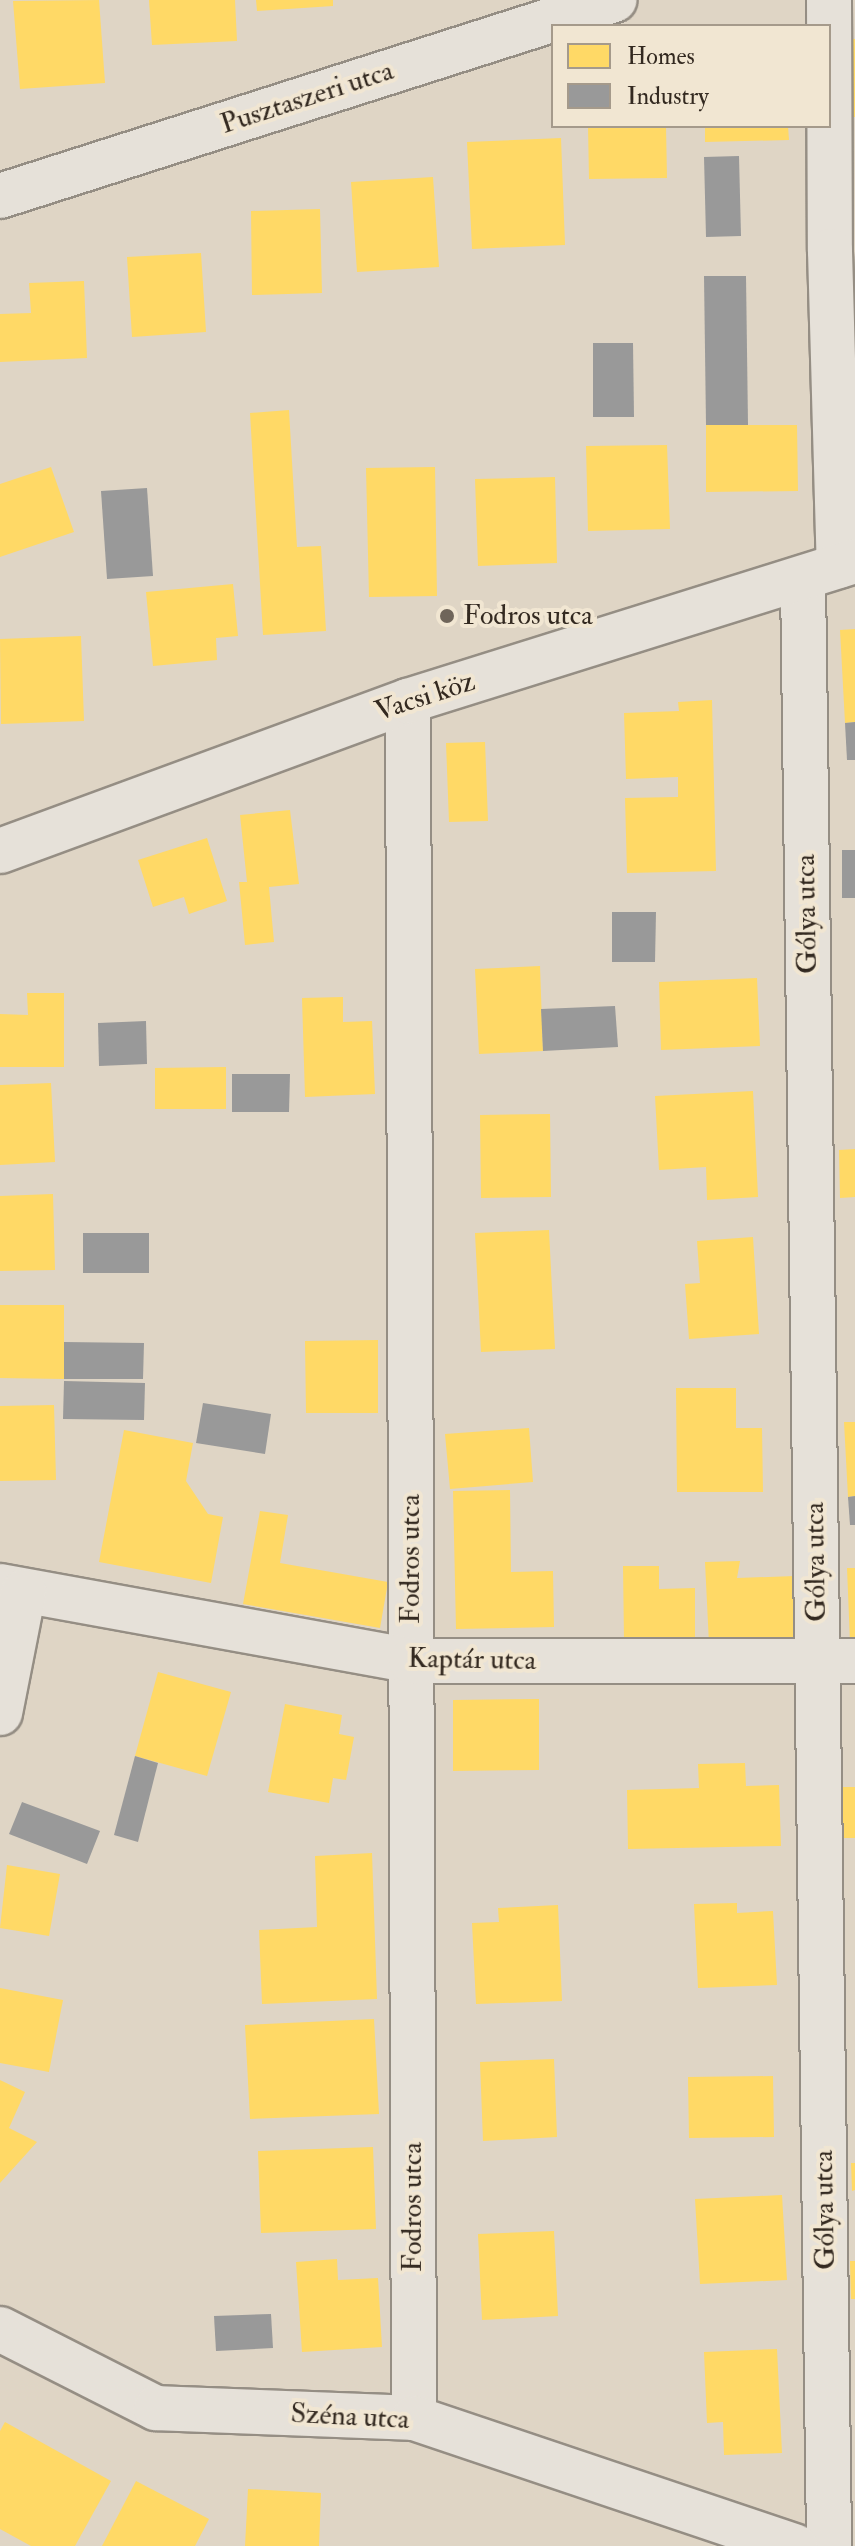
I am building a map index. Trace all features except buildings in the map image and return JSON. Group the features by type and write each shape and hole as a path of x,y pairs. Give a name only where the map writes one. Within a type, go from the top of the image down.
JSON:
{"street":[{"name":"Pusztaszeri utca","path":"0,196 614,0"},
{"name":"Gólya utca","path":"829,0 829,24"},
{"name":"Gólya utca","path":"829,2546 836,1661 830,128"},
{"name":"Vacsi köz","path":"0,851 408,701 832,568"},
{"name":"Fodros utca","path":"408,701 414,2418"},
{"name":"Kaptár utca","path":"12,1588 411,1661 836,1661"},
{"path":"0,1713 12,1588"},
{"name":"Széna utca","path":"0,2329 156,2408 414,2418 795,2546"}],"place":[{"name":"Fodros utca","path":"447,616"}]}
